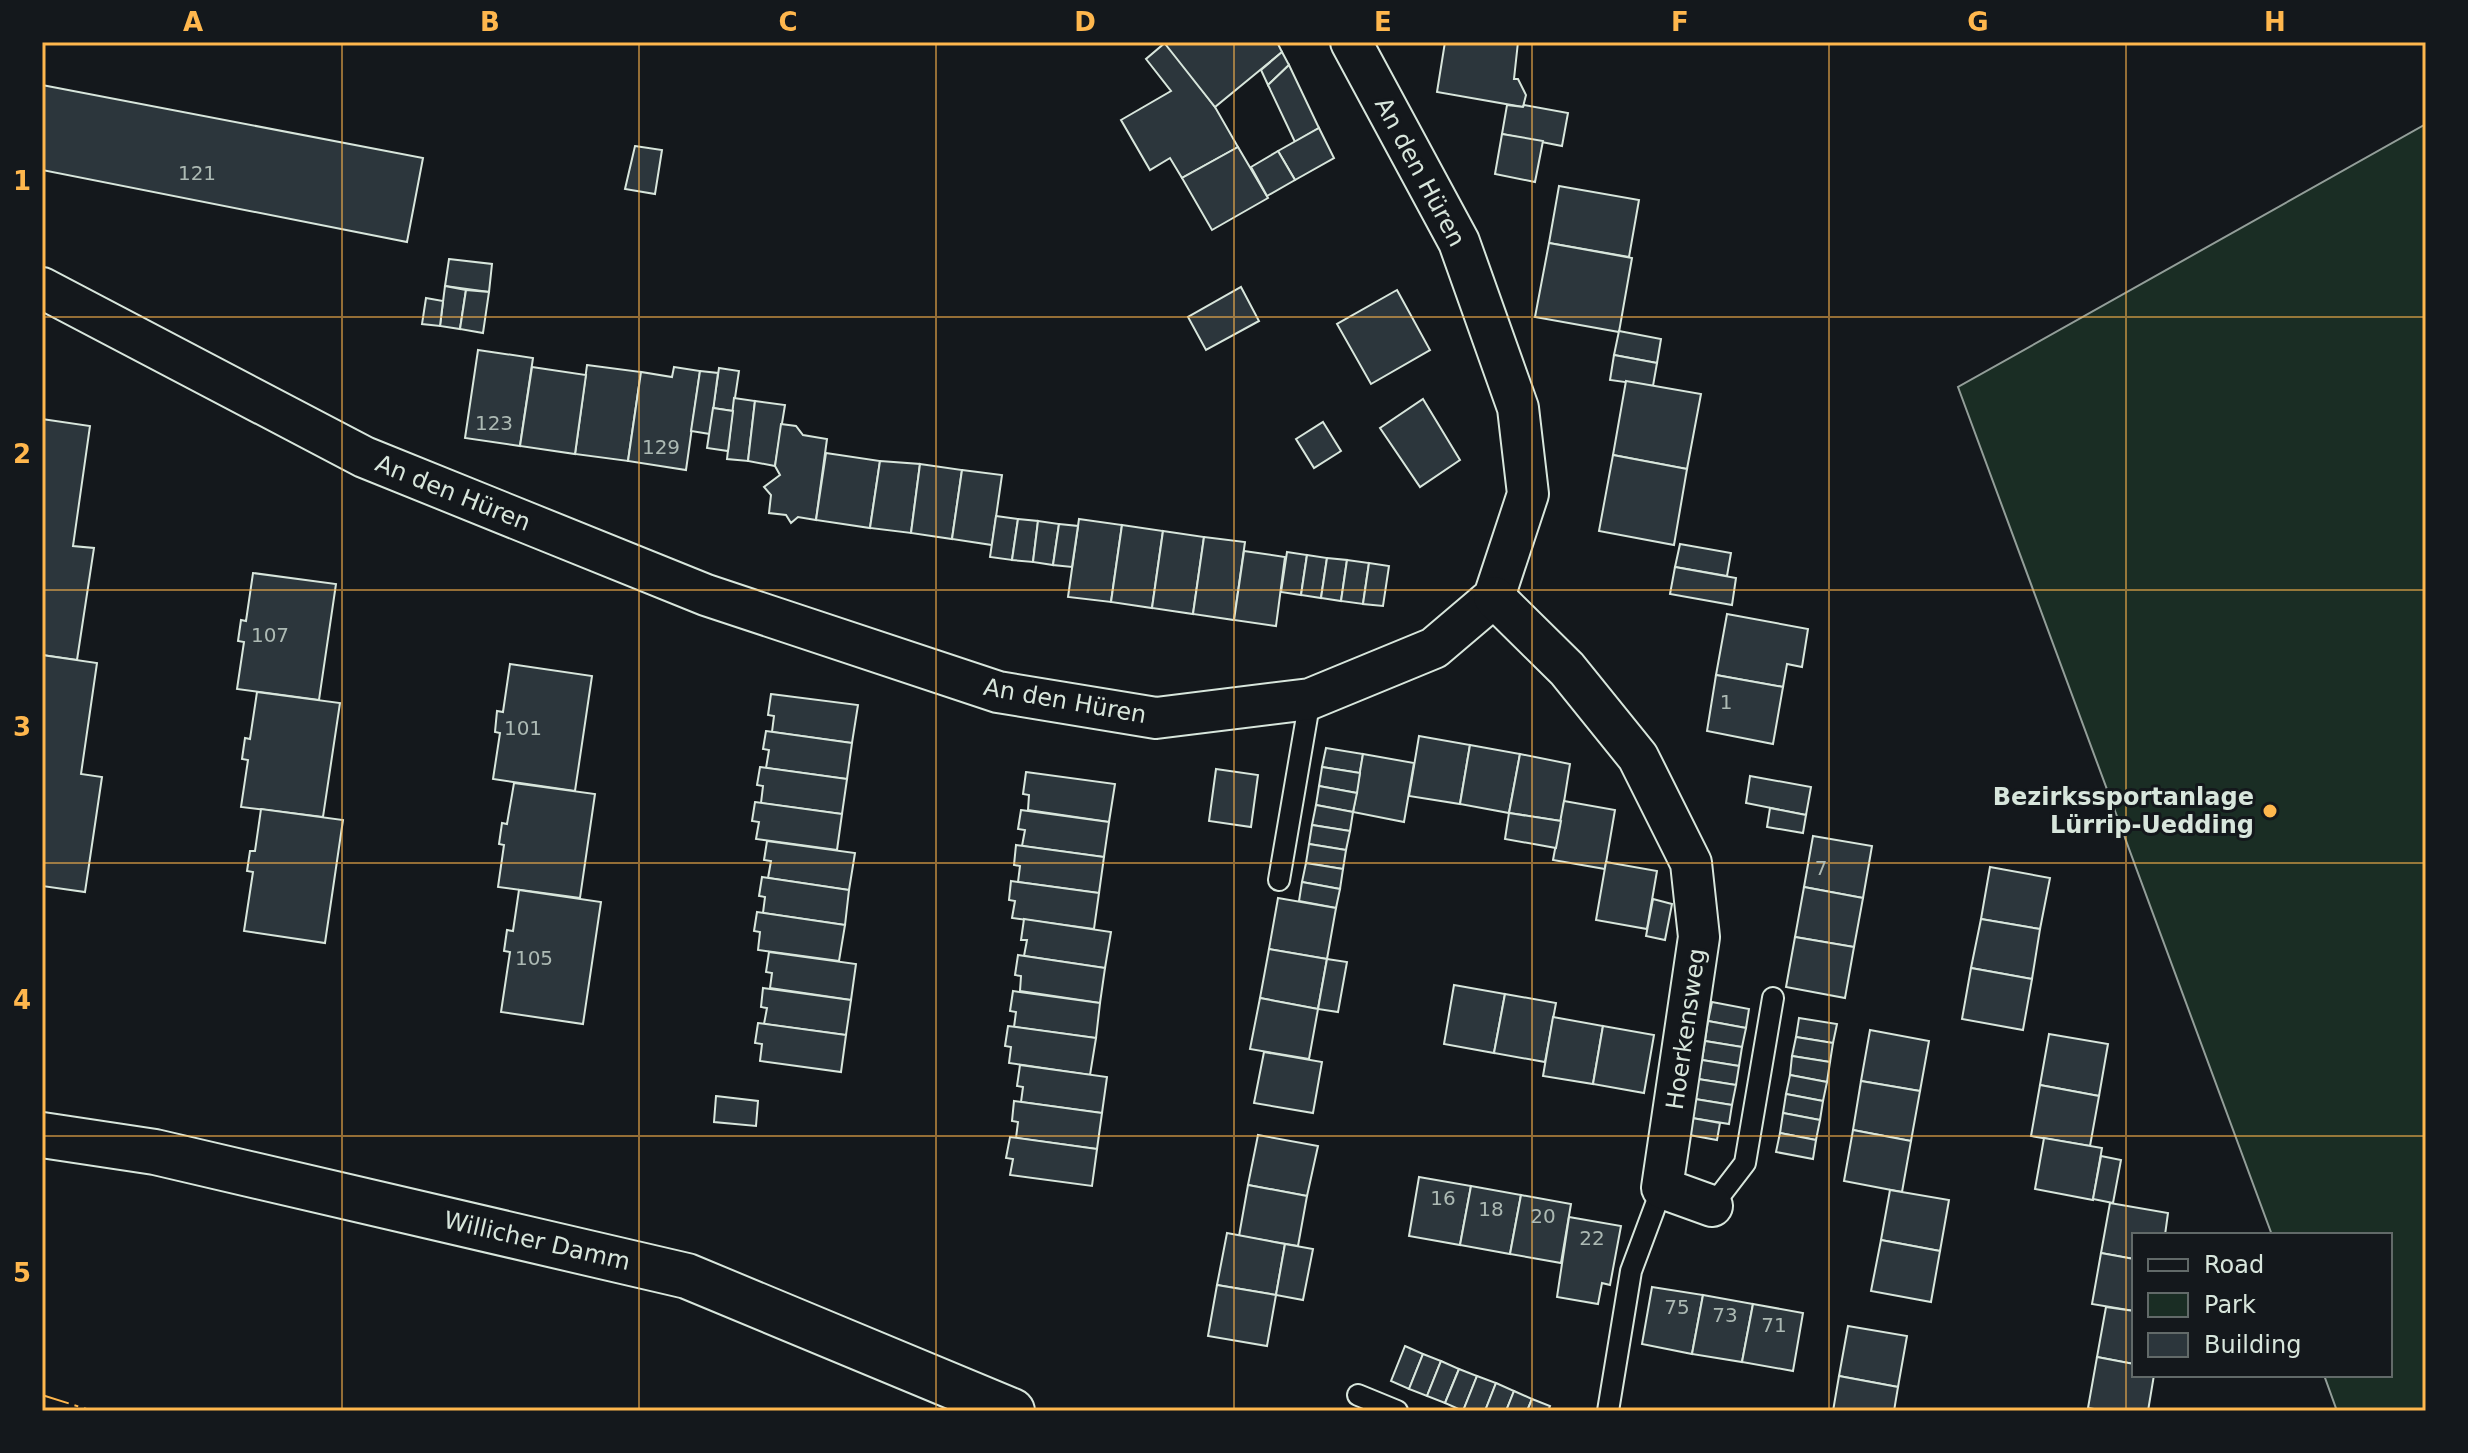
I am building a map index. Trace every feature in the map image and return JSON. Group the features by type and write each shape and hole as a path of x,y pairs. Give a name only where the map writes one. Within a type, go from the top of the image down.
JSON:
{"main road":[{"name":"Willicher Damm","path":"42,1135 155,1152 687,1276 1012,1411"}],"street":[{"name":"An den Hüren","path":"42,288 364,457 706,595 998,692 1156,718 1310,699 1434,648 1494,597 1528,494 1518,408 1459,242 1351,42"},
{"name":"Hoerkensweg","path":"1494,597 1567,669 1638,757 1691,863 1699,937 1662,1188"},
{"path":"1662,1188 1712,1206"}],"lane":[{"path":"1279,880 1310,699"},
{"path":"1712,1206 1745,1163 1773,998"},
{"path":"1608,1411 1631,1271 1662,1188"},
{"path":"1358,1395 1397,1411"}],"green space":[{"name":"Bezirkssportanlage Lürrip-Uedding","path":"2426,124 2426,1411 2337,1411 2325,1377 2392,1377 2392,1233 2271,1233 1958,387"}],"building":[{"path":"1166,42 1215,107 1238,147 1182,178 1170,158 1150,170 1121,120 1171,91 1146,59"},
{"path":"1170,42 1277,42 1282,52 1215,107 1166,45"},
{"path":"1445,42 1518,42 1514,79 1518,79 1526,95 1523,107 1437,92"},
{"path":"1282,52 1289,65 1268,85 1261,70"},
{"path":"1289,65 1319,128 1295,142 1268,85"},
{"path":"42,85 423,158 407,242 42,170"},
{"path":"1507,105 1568,113 1562,146 1502,134"},
{"path":"1319,128 1334,158 1295,180 1278,151"},
{"path":"1502,134 1543,141 1535,182 1495,174"},
{"path":"635,146 662,150 655,194 625,189"},
{"path":"1238,147 1268,198 1212,230 1182,178"},
{"path":"1278,151 1295,180 1267,196 1251,167"},
{"path":"1559,186 1639,200 1629,257 1549,243"},
{"path":"1549,243 1632,258 1619,332 1535,317"},
{"path":"449,259 492,264 489,292 445,286"},
{"path":"445,286 466,290 460,329 440,326"},
{"path":"1241,287 1259,321 1206,350 1188,317"},
{"path":"466,290 489,292 483,333 460,329"},
{"path":"1397,290 1430,350 1371,384 1337,324"},
{"path":"426,298 443,301 440,326 422,324"},
{"path":"1619,331 1661,339 1657,363 1614,355"},
{"path":"478,350 533,358 520,446 465,438"},
{"path":"1614,355 1657,363 1653,386 1610,380"},
{"path":"587,365 641,372 628,461 575,454"},
{"path":"532,367 586,375 575,454 520,446"},
{"path":"674,367 700,371 686,470 628,461 641,372 672,377"},
{"path":"719,368 739,371 733,411 713,408"},
{"path":"700,371 718,373 710,434 691,431"},
{"path":"1626,381 1701,394 1687,469 1613,455"},
{"path":"734,398 755,401 748,461 727,459"},
{"path":"1423,399 1460,460 1420,487 1380,428"},
{"path":"755,401 785,405 775,466 748,461"},
{"path":"713,408 733,411 728,451 707,448"},
{"path":"42,419 90,426 73,546 94,548 77,660 42,655"},
{"path":"1323,422 1341,451 1314,468 1296,439"},
{"path":"781,424 796,426 803,435 827,439 816,520 798,517 791,523 786,515 769,513 771,495 764,487 780,475 775,466"},
{"path":"826,453 880,461 870,528 816,520"},
{"path":"1613,455 1687,469 1674,545 1599,531"},
{"path":"880,461 920,464 911,533 870,528"},
{"path":"920,464 962,470 952,539 911,533"},
{"path":"962,470 1002,475 992,545 952,539"},
{"path":"996,516 1018,519 1012,560 990,557"},
{"path":"1018,519 1038,521 1033,562 1012,560"},
{"path":"1079,519 1122,525 1111,602 1068,597"},
{"path":"1038,521 1059,524 1053,565 1033,562"},
{"path":"1059,524 1078,526 1072,567 1053,565"},
{"path":"1122,525 1163,531 1152,608 1111,602"},
{"path":"1163,531 1204,537 1193,614 1152,608"},
{"path":"1204,537 1245,542 1234,620 1193,614"},
{"path":"1680,544 1731,553 1727,576 1675,567"},
{"path":"1244,551 1285,557 1276,626 1234,620"},
{"path":"1287,552 1307,555 1301,595 1281,592"},
{"path":"1307,555 1327,558 1321,598 1301,595"},
{"path":"1327,558 1347,560 1341,601 1321,598"},
{"path":"1347,560 1369,563 1363,604 1341,601"},
{"path":"1369,563 1389,566 1383,606 1363,604"},
{"path":"1675,567 1736,578 1732,605 1670,594"},
{"path":"253,573 336,584 319,700 237,689 244,642 238,641 241,620 246,621"},
{"path":"1727,614 1808,629 1802,667 1787,664 1783,687 1716,675"},
{"path":"42,655 97,663 81,774 102,777 85,892 42,886"},
{"path":"510,664 592,676 575,791 493,779 500,733 495,732 497,711 503,712"},
{"path":"1716,675 1783,687 1773,744 1707,731"},
{"path":"257,692 340,703 323,817 241,807 248,760 242,759 245,738 250,739"},
{"path":"771,694 858,705 852,743 772,732 774,716 768,715"},
{"path":"766,731 852,743 847,779 766,768 769,750 763,749"},
{"path":"1419,736 1470,745 1460,804 1409,796"},
{"path":"1470,745 1520,754 1509,813 1460,804"},
{"path":"1326,748 1363,754 1360,773 1322,767"},
{"path":"1363,754 1414,763 1404,822 1353,812"},
{"path":"1520,754 1570,764 1561,821 1509,813"},
{"path":"760,767 847,779 842,814 761,803 763,786 757,785"},
{"path":"1322,767 1360,773 1357,793 1319,786"},
{"path":"1216,769 1258,775 1251,827 1209,821"},
{"path":"1026,772 1115,784 1109,822 1028,810 1029,795 1023,794"},
{"path":"1750,776 1811,787 1806,815 1746,803"},
{"path":"514,783 595,794 580,898 498,887 504,845 499,844 502,823 507,824"},
{"path":"1319,786 1357,793 1353,812 1316,805"},
{"path":"1564,801 1615,810 1605,869 1553,860"},
{"path":"755,802 842,814 837,850 756,839 759,822 752,821"},
{"path":"1316,805 1353,812 1350,831 1312,825"},
{"path":"1770,808 1806,815 1803,833 1767,827"},
{"path":"261,809 343,820 325,943 244,931 253,872 247,871 250,851 255,851"},
{"path":"1021,810 1109,822 1104,857 1022,846 1025,830 1018,829"},
{"path":"1509,813 1561,821 1556,848 1505,839"},
{"path":"1312,825 1350,831 1346,850 1309,844"},
{"path":"1813,836 1872,846 1863,898 1804,887"},
{"path":"767,841 855,853 849,890 768,878 771,861 764,860"},
{"path":"1309,844 1346,850 1343,869 1306,863"},
{"path":"1016,845 1104,857 1099,893 1018,882 1020,866 1014,865"},
{"path":"1606,862 1657,871 1647,929 1596,920"},
{"path":"1306,863 1343,869 1340,889 1302,882"},
{"path":"1990,867 2050,878 2040,929 1981,919"},
{"path":"762,877 849,890 845,925 763,913 765,897 759,896"},
{"path":"1011,881 1099,893 1094,929 1012,918 1015,901 1009,900"},
{"path":"1302,882 1340,889 1336,908 1299,901"},
{"path":"1804,887 1863,898 1854,947 1795,937"},
{"path":"519,890 601,902 583,1024 501,1012 510,952 504,951 507,930 513,931"},
{"path":"1278,898 1336,908 1327,959 1269,949"},
{"path":"1653,899 1672,904 1665,940 1646,936"},
{"path":"757,912 845,925 839,961 758,950 760,932 754,931"},
{"path":"1024,919 1111,932 1105,968 1024,956 1027,940 1021,940"},
{"path":"1981,919 2040,929 2032,979 1971,968"},
{"path":"1795,937 1854,947 1845,998 1786,987"},
{"path":"1269,949 1327,959 1318,1009 1260,998"},
{"path":"769,952 856,964 851,1000 770,988 772,973 766,972"},
{"path":"1018,955 1105,968 1100,1003 1020,991 1021,976 1015,975"},
{"path":"1327,959 1347,962 1338,1012 1318,1009"},
{"path":"1971,968 2032,979 2023,1030 1962,1019"},
{"path":"1454,985 1505,994 1494,1053 1444,1044"},
{"path":"763,988 851,1000 846,1035 764,1024 767,1008 761,1007"},
{"path":"1013,991 1100,1003 1096,1038 1014,1027 1016,1012 1010,1011"},
{"path":"1505,994 1556,1003 1545,1062 1494,1053"},
{"path":"1260,998 1318,1009 1309,1059 1250,1049"},
{"path":"1712,1002 1749,1009 1746,1028 1708,1021"},
{"path":"1553,1017 1603,1026 1593,1084 1543,1076"},
{"path":"1799,1018 1837,1024 1833,1043 1796,1037"},
{"path":"1708,1021 1746,1028 1742,1047 1705,1041"},
{"path":"758,1023 846,1035 841,1072 760,1061 762,1044 755,1043"},
{"path":"1008,1026 1096,1038 1090,1075 1009,1063 1011,1047 1005,1046"},
{"path":"1603,1026 1654,1035 1644,1093 1593,1084"},
{"path":"1870,1030 1929,1041 1920,1091 1861,1081"},
{"path":"2049,1034 2108,1044 2099,1096 2040,1085"},
{"path":"1796,1037 1833,1043 1830,1062 1792,1056"},
{"path":"1705,1041 1742,1047 1739,1066 1702,1060"},
{"path":"1264,1052 1322,1062 1313,1113 1254,1103"},
{"path":"1792,1056 1830,1062 1827,1082 1790,1075"},
{"path":"1702,1060 1739,1066 1736,1085 1698,1079"},
{"path":"1020,1065 1107,1077 1102,1113 1021,1102 1023,1087 1017,1086"},
{"path":"1790,1075 1827,1082 1823,1101 1786,1094"},
{"path":"1698,1079 1736,1085 1732,1105 1695,1099"},
{"path":"1861,1081 1920,1091 1911,1141 1853,1130"},
{"path":"2040,1085 2099,1096 2090,1146 2031,1136"},
{"path":"1786,1094 1823,1101 1820,1120 1783,1113"},
{"path":"716,1096 758,1101 756,1126 714,1122"},
{"path":"1695,1099 1732,1105 1729,1124 1692,1118"},
{"path":"1014,1101 1102,1113 1097,1149 1016,1138 1018,1122 1012,1121"},
{"path":"1783,1113 1820,1120 1816,1140 1780,1133"},
{"path":"1692,1118 1720,1123 1717,1140 1689,1135"},
{"path":"1853,1130 1911,1141 1902,1192 1844,1181"},
{"path":"1780,1133 1816,1140 1813,1159 1776,1152"},
{"path":"1258,1135 1318,1146 1307,1196 1248,1185"},
{"path":"1010,1137 1097,1149 1092,1186 1010,1175 1013,1159 1006,1158"},
{"path":"2044,1138 2102,1148 2093,1200 2035,1189"},
{"path":"2101,1156 2121,1160 2113,1203 2093,1199"},
{"path":"1419,1177 1471,1186 1460,1245 1409,1236"},
{"path":"1248,1185 1307,1196 1298,1246 1239,1236"},
{"path":"1471,1186 1521,1195 1510,1254 1460,1245"},
{"path":"1890,1190 1949,1200 1940,1251 1881,1240"},
{"path":"1521,1195 1571,1204 1561,1263 1510,1254"},
{"path":"2110,1203 2168,1213 2165,1233 2132,1233 2132,1259 2101,1253"},
{"path":"1569,1217 1621,1226 1610,1285 1602,1283 1598,1304 1557,1297"},
{"path":"1227,1233 1285,1244 1276,1295 1217,1285"},
{"path":"1881,1240 1940,1251 1931,1302 1871,1291"},
{"path":"1285,1244 1313,1249 1303,1300 1276,1295"},
{"path":"2101,1253 2132,1259 2132,1311 2092,1304"},
{"path":"1217,1285 1276,1295 1267,1346 1208,1336"},
{"path":"1652,1287 1703,1295 1692,1354 1642,1344"},
{"path":"1703,1295 1753,1304 1742,1362 1692,1354"},
{"path":"1753,1304 1803,1313 1793,1371 1742,1362"},
{"path":"2106,1307 2132,1311 2132,1364 2097,1357"},
{"path":"1848,1326 1907,1336 1898,1387 1839,1376"},
{"path":"1405,1346 1423,1354 1409,1389 1391,1381"},
{"path":"1423,1354 1441,1361 1427,1396 1409,1389"},
{"path":"2097,1357 2132,1364 2132,1377 2154,1377 2148,1411 2088,1408"},
{"path":"1441,1361 1459,1369 1445,1403 1427,1396"},
{"path":"1459,1369 1477,1376 1463,1411 1445,1403"},
{"path":"1477,1376 1496,1383 1485,1411 1463,1411"},
{"path":"1839,1376 1898,1387 1894,1411 1833,1411"},
{"path":"1496,1383 1514,1391 1506,1411 1485,1411"},
{"path":"1514,1391 1532,1399 1527,1411 1506,1411"},
{"path":"1532,1399 1550,1406 1548,1411 1527,1411"}],"power":[{"path":"42,1395 93,1411"}],"place":[{"name":"Bezirkssportanlage Lürrip-Uedding","path":"2270,811"}]}
